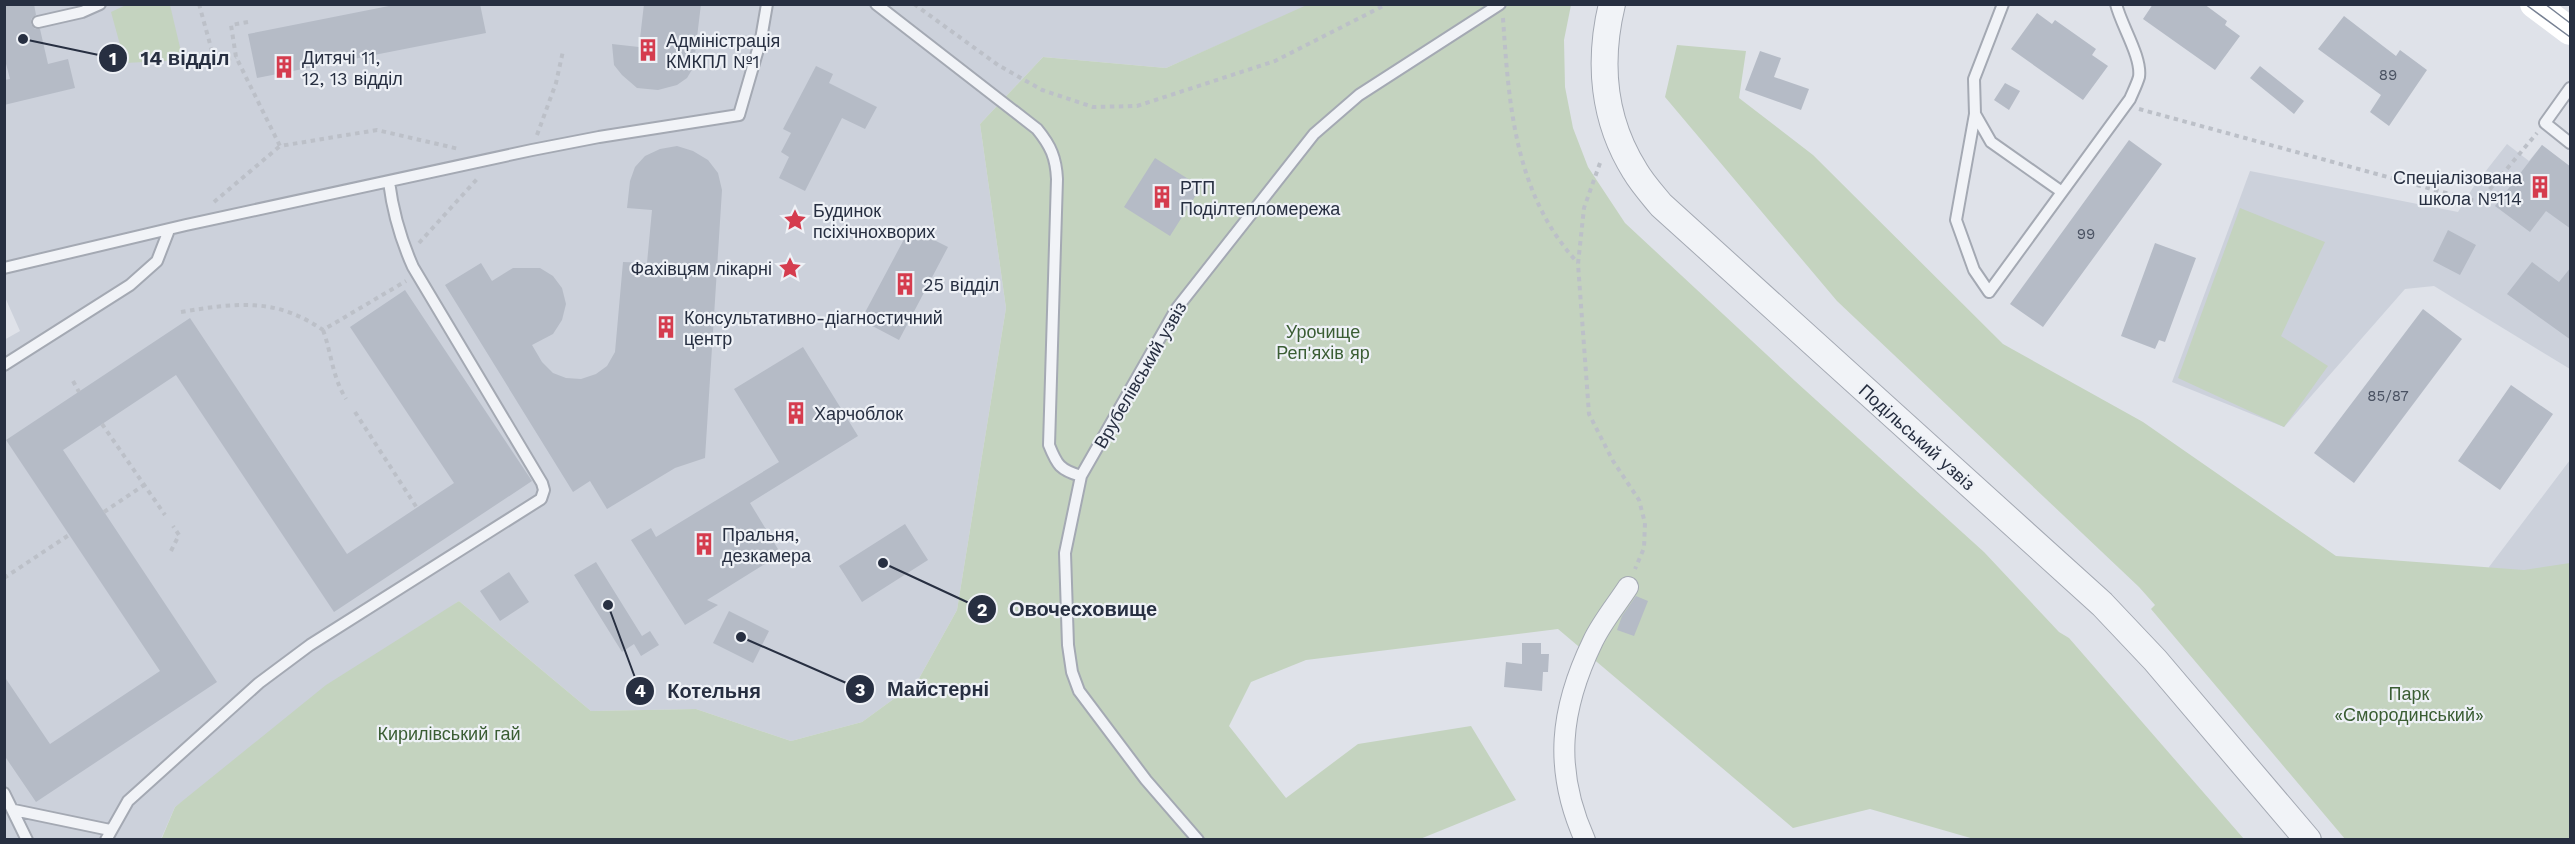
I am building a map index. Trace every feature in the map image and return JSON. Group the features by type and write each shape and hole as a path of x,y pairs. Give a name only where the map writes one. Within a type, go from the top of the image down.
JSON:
{"main road":[{"path":"2534,4 2571,31"}],"street":[{"name":"Подільський узвіз","path":"1612,4 1606,31 1603,81 1615,129 1635,171 1661,205 2102,604 2155,660 2308,840"},
{"path":"1585,840 1574,816 1564,775 1564,736 1571,696 1594,639 1628,587"}],"lane":[{"path":"38,22 82,12 100,4"},
{"path":"4,268 186,225 532,150 739,115 761,39 767,4"},
{"path":"876,4 1037,129 1051,146 1056,161 1057,179 1049,445 1056,462 1066,472 1081,476"},
{"path":"2003,4 1974,79 1975,114 1956,220 1974,270 1989,292 2125,106 2139,78 2139,64 2120,21 2116,4"},
{"name":"Врубелівський узвіз","path":"1198,840 1146,780 1079,691 1072,672 1068,645 1065,553 1081,476 1177,308 1314,134 1359,94 1502,10"},
{"path":"2571,88 2545,123 2571,143"},
{"path":"1975,114 1990,142 2062,192"},
{"path":"14,810 108,835 128,801 259,683 310,645 542,499 544,490 542,483 407,255 393,214 389,182"},
{"path":"4,365 130,285 157,261 169,230"},
{"path":"4,793 27,840"}],"path":[{"path":"199,4 215,62 236,57"},
{"path":"914,4 998,65 1042,90 1092,107 1137,106 1275,61 1387,4"},
{"path":"1502,10 1510,110 1520,159 1534,196 1560,244 1578,264"},
{"path":"248,22 231,25 236,57 280,146"},
{"path":"532,150 556,83 563,51"},
{"path":"2125,106 2480,202 2545,123"},
{"path":"186,225 280,146 377,130 496,158 407,255"},
{"path":"1600,163 1584,208 1578,264 1589,414 1613,460 1639,500 1645,522 1644,548 1628,587"},
{"path":"323,330 396,287"},
{"path":"181,312 240,304 278,307 304,317 323,330 329,346 332,371 346,399"},
{"path":"73,381 80,392"},
{"path":"355,412 417,508"},
{"path":"102,424 165,515"},
{"path":"104,512 144,485"},
{"path":"171,551 179,535 173,526"},
{"path":"4,578 69,535"}],"shaded area":[{"path":"5,5 1309,5 1166,68 1043,57 980,124 1006,308 957,610 917,682 862,722 791,741 696,709 591,711 459,601 175,807 161,839 5,839 4,340 20,331 4,295"},
{"path":"2507,144 2529,161 2542,145 2570,167 2570,369 2434,286 2405,289 2284,427 2172,382 2250,171 2458,212 2474,186"},
{"path":"2570,460 2570,572 2490,570 2489,567"}],"green space":[{"name":"Урочище Реп'яхів яр","path":"1309,4 1571,5 1564,40 1565,87 1573,128 1588,167 1625,223 1984,552 2059,632 2069,638 2244,839 1974,839 1870,809 1793,828 1558,629 1306,660 1251,682 1229,726 1286,798 1358,744 1471,726 1516,800 1420,839 161,840 175,807 326,685 459,601 591,711 696,709 791,741 862,722 917,682 957,610 1006,308 980,124 1043,57 1166,68"},
{"path":"126,5 170,5 183,60 125,63 111,12"},
{"name":"Парк «Смородинський»","path":"1677,45 1746,51 1739,98 1813,155 2003,344 2143,422 2336,556 2524,570 2570,563 2570,839 2345,839 2151,609 2155,605 2139,587 1837,301 1665,97"},
{"path":"2240,208 2325,242 2281,336 2328,366 2284,427 2178,378"}],"building":[{"path":"4,4 34,4 36,15 31,19 31,24 35,29 40,29 48,64 68,59 75,88 4,105 4,80 10,79 4,56"},
{"name":"Дитячі 11, 12, 13 відділ","path":"399,4 480,4 486,33 257,78 248,34"},
{"name":"Адміністрація КМКПЛ №1","path":"644,4 701,4 695,54 697,54 693,68 687,78 677,85 658,90 637,88 614,65 612,44 639,47"},
{"path":"2153,4 2204,4 2227,21 2225,25 2240,36 2215,70 2143,19"},
{"path":"2037,13 2052,24 2055,20 2096,49 2092,55 2108,66 2083,100 2011,49"},
{"path":"2344,16 2396,56 2400,50 2427,70 2389,126 2370,112 2381,95 2318,49"},
{"path":"1760,51 1781,58 1774,77 1809,89 1801,110 1745,90"},
{"path":"816,66 833,74 829,83 877,107 865,129 842,118 805,191 779,178 789,157 781,152 791,133 783,129"},
{"path":"2260,66 2304,101 2294,114 2250,78"},
{"path":"2005,83 2020,91 2009,110 1994,100"},
{"path":"2129,140 2162,164 2043,327 2010,304"},
{"name":"Спеціалізована школа №114","path":"2542,145 2571,167 2571,229 2546,211 2530,232 2495,206"},
{"name":"Консультативно-діагностичний центр","path":"677,146 693,151 708,160 718,173 722,190 705,458 675,468 607,509 590,481 573,492 445,285 481,263 492,281 513,268 540,268 553,276 562,288 566,304 562,320 553,334 532,345 542,362 553,373 566,378 581,379 596,374 607,366 615,352 623,262 647,263 652,210 627,208 630,181 635,167 645,156 660,149"},
{"name":"РТП Поділтепломережа","path":"1155,158 1201,187 1170,236 1124,207"},
{"name":"25 відділ","path":"910,228 948,247 899,340 861,320"},
{"path":"2448,230 2476,245 2460,275 2433,261"},
{"path":"2155,243 2196,258 2165,342 2159,340 2155,349 2121,336"},
{"path":"2532,262 2559,282 2571,267 2571,340 2507,294"},
{"path":"405,290 532,481 334,612 176,375 63,450 217,682 36,802 4,755 4,676 50,744 160,671 6,440 190,318 347,554 454,483 350,327"},
{"path":"2423,309 2462,339 2354,483 2314,453"},
{"path":"803,347 858,436 750,503 781,554 707,600 718,605 685,625 631,540 651,528 656,537 779,462 734,389"},
{"path":"2511,385 2553,414 2500,490 2458,461"},
{"path":"905,524 928,560 862,602 839,566"},
{"path":"596,562 642,636 650,631 659,645 641,656 634,644 622,652 574,575"},
{"path":"509,572 529,602 500,621 480,591"},
{"path":"1636,596 1648,601 1634,636 1617,630 1622,616"},
{"path":"729,611 769,631 753,663 713,643"},
{"path":"1522,643 1541,643 1541,654 1549,654 1548,672 1543,672 1542,691 1504,687 1506,662 1522,664"}],"tram line":[{"path":"2525,4 2570,37"},
{"path":"2545,4 2570,23"}],"place":[{"name":"14 відділ","path":"23,39"},
{"name":"Адміністрація КМКПЛ №1","path":"648,50"},
{"name":"Дитячі 11, 12, 13 відділ","path":"284,67"},
{"name":"Спеціалізована школа №114","path":"2540,187"},
{"name":"РТП Поділтепломережа","path":"1162,197"},
{"name":"Будинок псіхічнохворих","path":"795,220"},
{"name":"Фахівцям лікарні","path":"790,268"},
{"name":"25 відділ","path":"905,284"},
{"name":"Консультативно-діагностичний центр","path":"666,327"},
{"name":"Харчоблок","path":"796,413"},
{"name":"Пральня, дезкамера","path":"704,544"},
{"name":"Овочесховище","path":"883,563"},
{"name":"Котельня","path":"608,605"},
{"name":"Майстерні","path":"741,637"}],"park label":[{"name":"Кирилівський гай","path":"449,733"}]}
